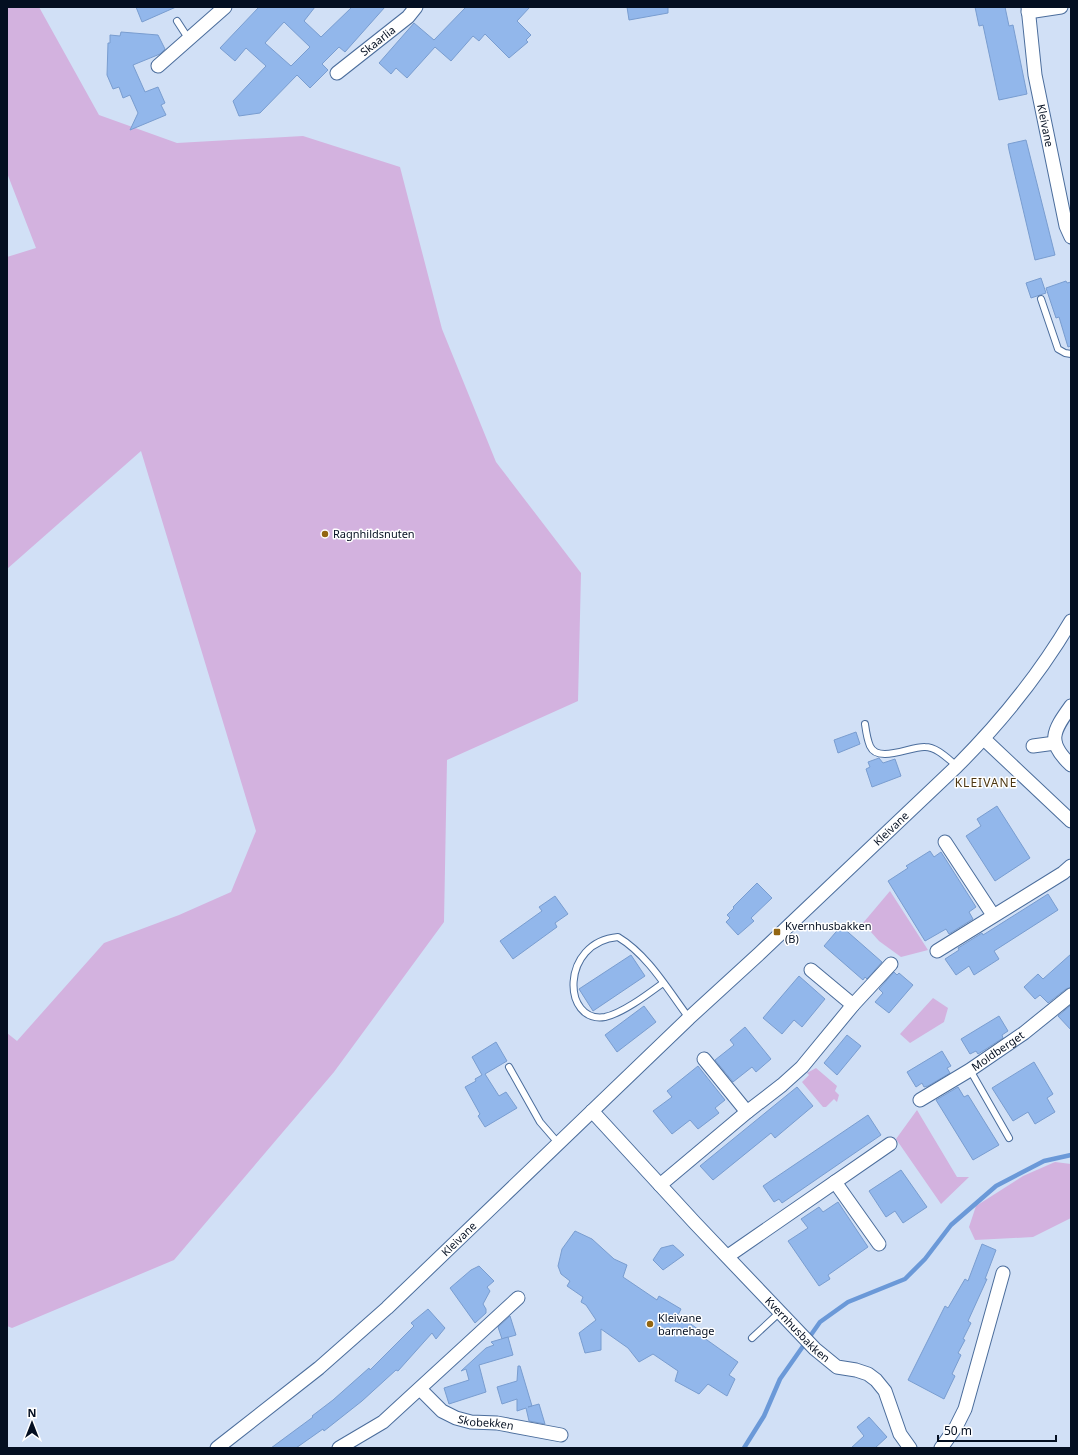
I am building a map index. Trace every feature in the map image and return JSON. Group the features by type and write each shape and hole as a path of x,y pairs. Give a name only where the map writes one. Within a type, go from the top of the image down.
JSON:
{"street":[{"path":"158,66 225,7"},
{"name":"Skaarlia","path":"337,73 408,18 416,7"},
{"name":"Kleivane","path":"1061,7 1028,10 1036,75 1066,226 1071,237"},
{"name":"Kleivane","path":"217,1448 351,1341 559,1144 689,1018 760,953 957,766 984,739 1036,677 1071,621"},
{"path":"1071,706 1056,728 1055,743 1058,752 1071,765"},
{"path":"984,739 1071,821"},
{"path":"1033,746 1055,743"},
{"path":"945,842 993,915"},
{"path":"937,951 1063,873 1071,866"},
{"path":"660,1185 746,1112 782,1085 802,1066 853,1005 891,964"},
{"path":"811,970 853,1005"},
{"name":"Moldberget","path":"920,1100 970,1070 1024,1033 1071,995"},
{"path":"704,1059 746,1112"},
{"name":"Kvernhusbakken","path":"592,1111 660,1185 828,1361 837,1367 868,1374 876,1380 885,1391 900,1434 910,1448"},
{"path":"728,1256 890,1144"},
{"path":"835,1182 879,1244"},
{"path":"942,1448 956,1427 965,1408 1003,1272"},
{"path":"339,1448 383,1422 518,1298"},
{"name":"Skobekken","path":"420,1389 442,1411 456,1418 471,1422 497,1423 561,1435"}],"lane":[{"path":"177,21 188,38"},
{"path":"1041,299 1058,349 1061,352 1071,354"},
{"path":"865,724 870,745 876,752 886,754 925,746 937,751 957,766"},
{"path":"662,983 637,1001 603,1017 589,1014 578,1006 573,986 578,964 589,948 600,940 618,936 630,943 641,955 689,1018"},
{"path":"509,1067 540,1122 559,1144"},
{"path":"970,1070 1009,1138"},
{"path":"752,1338 780,1312"}],"shaded area":[{"path":"7,7 39,7 99,115 177,143 303,136 400,167 442,329 496,462 581,573 578,701 447,760 444,922 334,1072 174,1260 12,1328 7,1326 7,1033 17,1041 104,943 179,915 231,892 256,831 141,451 7,569 7,257 36,248 7,173"},
{"path":"890,891 928,950 901,957 879,941 863,923"},
{"path":"933,998 948,1008 944,1022 910,1043 900,1034"},
{"path":"816,1068 837,1086 835,1091 839,1095 837,1102 834,1099 826,1107 823,1107 802,1082 809,1075 807,1073"},
{"path":"917,1110 957,1177 969,1177 941,1204 896,1139"},
{"path":"1055,1162 1071,1164 1071,1218 1033,1237 975,1240 969,1227 976,1206 1023,1176"}],"building":[{"path":"136,7 176,7 142,22"},
{"path":"259,7 315,7 304,21 321,37 352,7 385,7 345,52 339,47 322,64 328,70 310,88 297,75 260,113 239,116 233,101 266,66 246,48 235,61 220,48","holes":["284,22 310,47 291,66 265,43"]},
{"path":"466,7 530,7 517,21 531,35 526,40 528,42 509,58 485,34 479,41 473,36 451,61 435,47 407,78 396,68 391,74 379,63 414,23 434,40"},
{"path":"627,7 668,7 668,13 629,20"},
{"path":"975,7 1005,7 1009,26 1013,25 1027,94 999,100 983,25 979,26"},
{"path":"121,32 158,35 165,49 160,54 133,65 145,92 158,87 165,103 161,105 166,115 130,130 138,113 130,95 123,98 119,87 113,89 107,75 108,43 110,43 110,35 120,36"},
{"path":"1026,140 1055,255 1035,260 1008,144"},
{"path":"1041,278 1046,293 1031,298 1026,283"},
{"path":"1066,281 1067,283 1071,282 1071,346 1068,347 1059,317 1056,318 1046,288"},
{"path":"856,732 860,744 838,753 834,740"},
{"path":"879,758 883,763 895,759 901,776 872,787 866,769 870,767 868,762"},
{"path":"997,806 1030,858 995,881 966,836 981,826 977,819"},
{"path":"930,851 934,857 941,852 976,907 969,912 973,919 949,934 946,929 925,941 888,881 908,868 906,866"},
{"path":"757,883 772,898 751,918 754,921 738,935 726,922 730,918 727,915"},
{"path":"1048,894 1058,910 994,951 999,959 974,975 969,966 956,975 945,959 959,950 958,948 982,933 983,935"},
{"path":"555,896 568,914 555,923 557,927 513,959 500,941 542,911 539,907"},
{"path":"841,926 882,962 867,979 865,977 863,980 824,946"},
{"path":"1071,954 1071,987 1066,989 1048,1003 1040,995 1035,999 1024,987 1038,974 1043,979"},
{"path":"631,955 645,976 593,1011 579,989"},
{"path":"894,972 897,975 899,973 913,985 889,1013 875,1002 883,993 879,989"},
{"path":"799,976 825,999 802,1027 794,1020 782,1034 763,1018"},
{"path":"1071,1005 1071,1030 1058,1016"},
{"path":"644,1006 656,1022 617,1052 605,1035"},
{"path":"999,1016 1008,1031 1002,1035 1003,1038 978,1054 976,1051 970,1054 961,1039"},
{"path":"745,1027 771,1059 756,1072 752,1067 733,1082 715,1060 734,1045 730,1040"},
{"path":"847,1035 861,1046 837,1075 824,1063"},
{"path":"496,1042 507,1061 485,1074 499,1096 506,1092 517,1108 485,1127 478,1116 480,1114 465,1087 476,1081 475,1079 482,1075 472,1057"},
{"path":"942,1051 951,1066 947,1068 950,1073 928,1086 924,1087 922,1083 916,1087 907,1072"},
{"path":"1034,1062 1053,1094 1047,1098 1055,1112 1035,1124 1028,1112 1013,1121 992,1088"},
{"path":"698,1066 725,1100 715,1108 719,1113 698,1129 690,1120 672,1134 653,1111 672,1097 667,1091"},
{"path":"797,1087 813,1106 775,1138 771,1133 713,1180 700,1166"},
{"path":"958,1087 964,1097 968,1095 999,1145 973,1160 936,1100"},
{"path":"868,1115 881,1135 782,1203 779,1199 774,1202 763,1186"},
{"path":"901,1170 927,1207 903,1223 895,1211 886,1217 869,1191"},
{"path":"838,1202 868,1247 828,1275 830,1279 819,1286 788,1241 808,1228 801,1219 819,1207 823,1212"},
{"path":"575,1231 592,1239 614,1259 627,1265 623,1277 657,1300 659,1296 681,1309 678,1315 702,1332 700,1335 738,1362 729,1375 735,1379 727,1396 708,1384 699,1394 675,1381 678,1371 653,1354 639,1362 628,1348 601,1329 601,1350 585,1353 579,1333 596,1320 586,1305 581,1302 583,1297 567,1286 570,1281 561,1274 558,1266 562,1249"},
{"path":"982,1244 996,1250 985,1279 987,1279 968,1321 971,1323 963,1339 965,1340 958,1353 961,1355 952,1374 955,1376 944,1399 908,1380 945,1306 948,1308 965,1279 968,1281"},
{"path":"673,1245 684,1255 663,1270 653,1260 661,1248"},
{"path":"479,1266 494,1281 487,1287 490,1291 483,1304 486,1309 486,1313 475,1323 450,1288 471,1270"},
{"path":"428,1309 445,1328 436,1339 432,1333 398,1371 396,1370 362,1401 324,1431 323,1429 296,1448 271,1448 313,1417 312,1416 333,1400 369,1368 370,1370 414,1326 411,1323"},
{"path":"510,1316 516,1335 502,1339 498,1327"},
{"path":"508,1337 513,1355 479,1365 486,1392 449,1404 444,1388 469,1380 466,1369 461,1371 486,1348 494,1345 491,1342"},
{"path":"518,1366 520,1366 532,1406 539,1404 545,1424 529,1421 526,1408 517,1411 517,1399 502,1404 497,1387 517,1381"},
{"path":"869,1417 887,1437 875,1448 851,1448 864,1436 857,1427"}],"waterway":[{"path":"744,1448 764,1416 780,1379 820,1322 848,1302 905,1279 925,1259 951,1225 996,1186 1044,1161 1071,1155"}],"place":[{"name":"Ragnhildsnuten","path":"325,534"},
{"name":"Kvernhusbakken (B)","path":"777,932"},
{"name":"Kleivane barnehage","path":"650,1324"}],"district":[{"name":"KLEIVANE","path":"986,783"}]}
